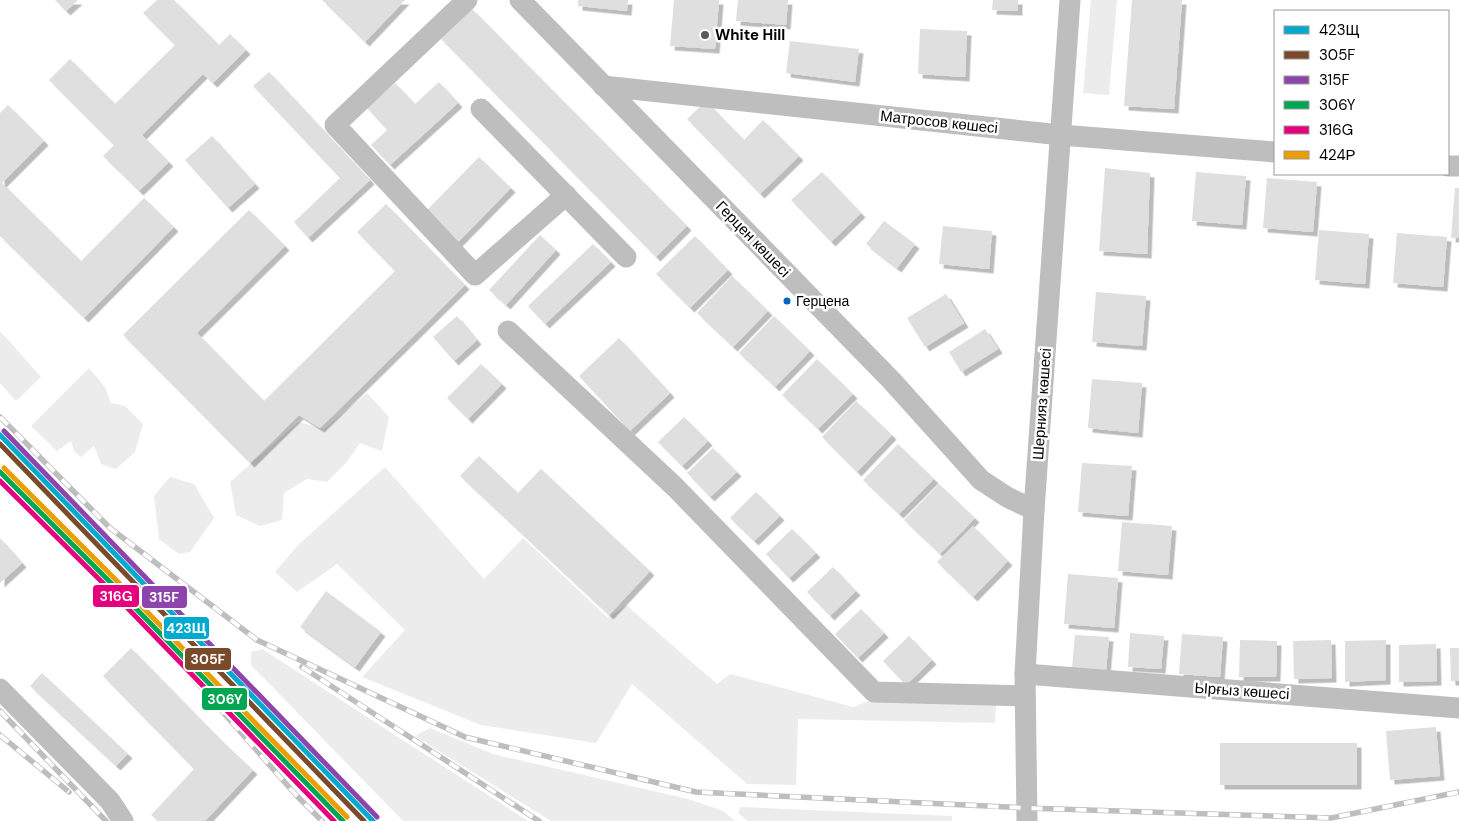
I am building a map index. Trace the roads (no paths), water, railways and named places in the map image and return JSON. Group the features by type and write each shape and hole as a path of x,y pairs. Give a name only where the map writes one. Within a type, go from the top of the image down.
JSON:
{"street":[{"path":"467,0 335,125 475,275 566,195"},
{"name":"Герцен көшесі","path":"520,0 892,381 981,480 1007,497 1034,510"},
{"name":"Шернияз көшесі","path":"1026,815 1025,674 1034,510 1070,0"},
{"name":"Матросов көшесі","path":"603,86 1061,135 1274,152"},
{"path":"481,109 626,257"},
{"path":"508,331 675,487 874,692 1025,696"},
{"name":"Ырғыз көшесі","path":"1025,674 1459,708"},
{"path":"0,690 110,801 123,821"}],"railway":[{"path":"0,417 110,528 257,640 465,737 696,792 1026,808 1331,818 1459,792"},
{"path":"86,557 296,795 322,821"},
{"path":"302,667 539,821"},
{"path":"0,711 106,821"},
{"path":"0,735 69,792"}],"place":[{"name":"White Hill","path":"705,35"},
{"name":"Герцена","path":"787,301"}]}
